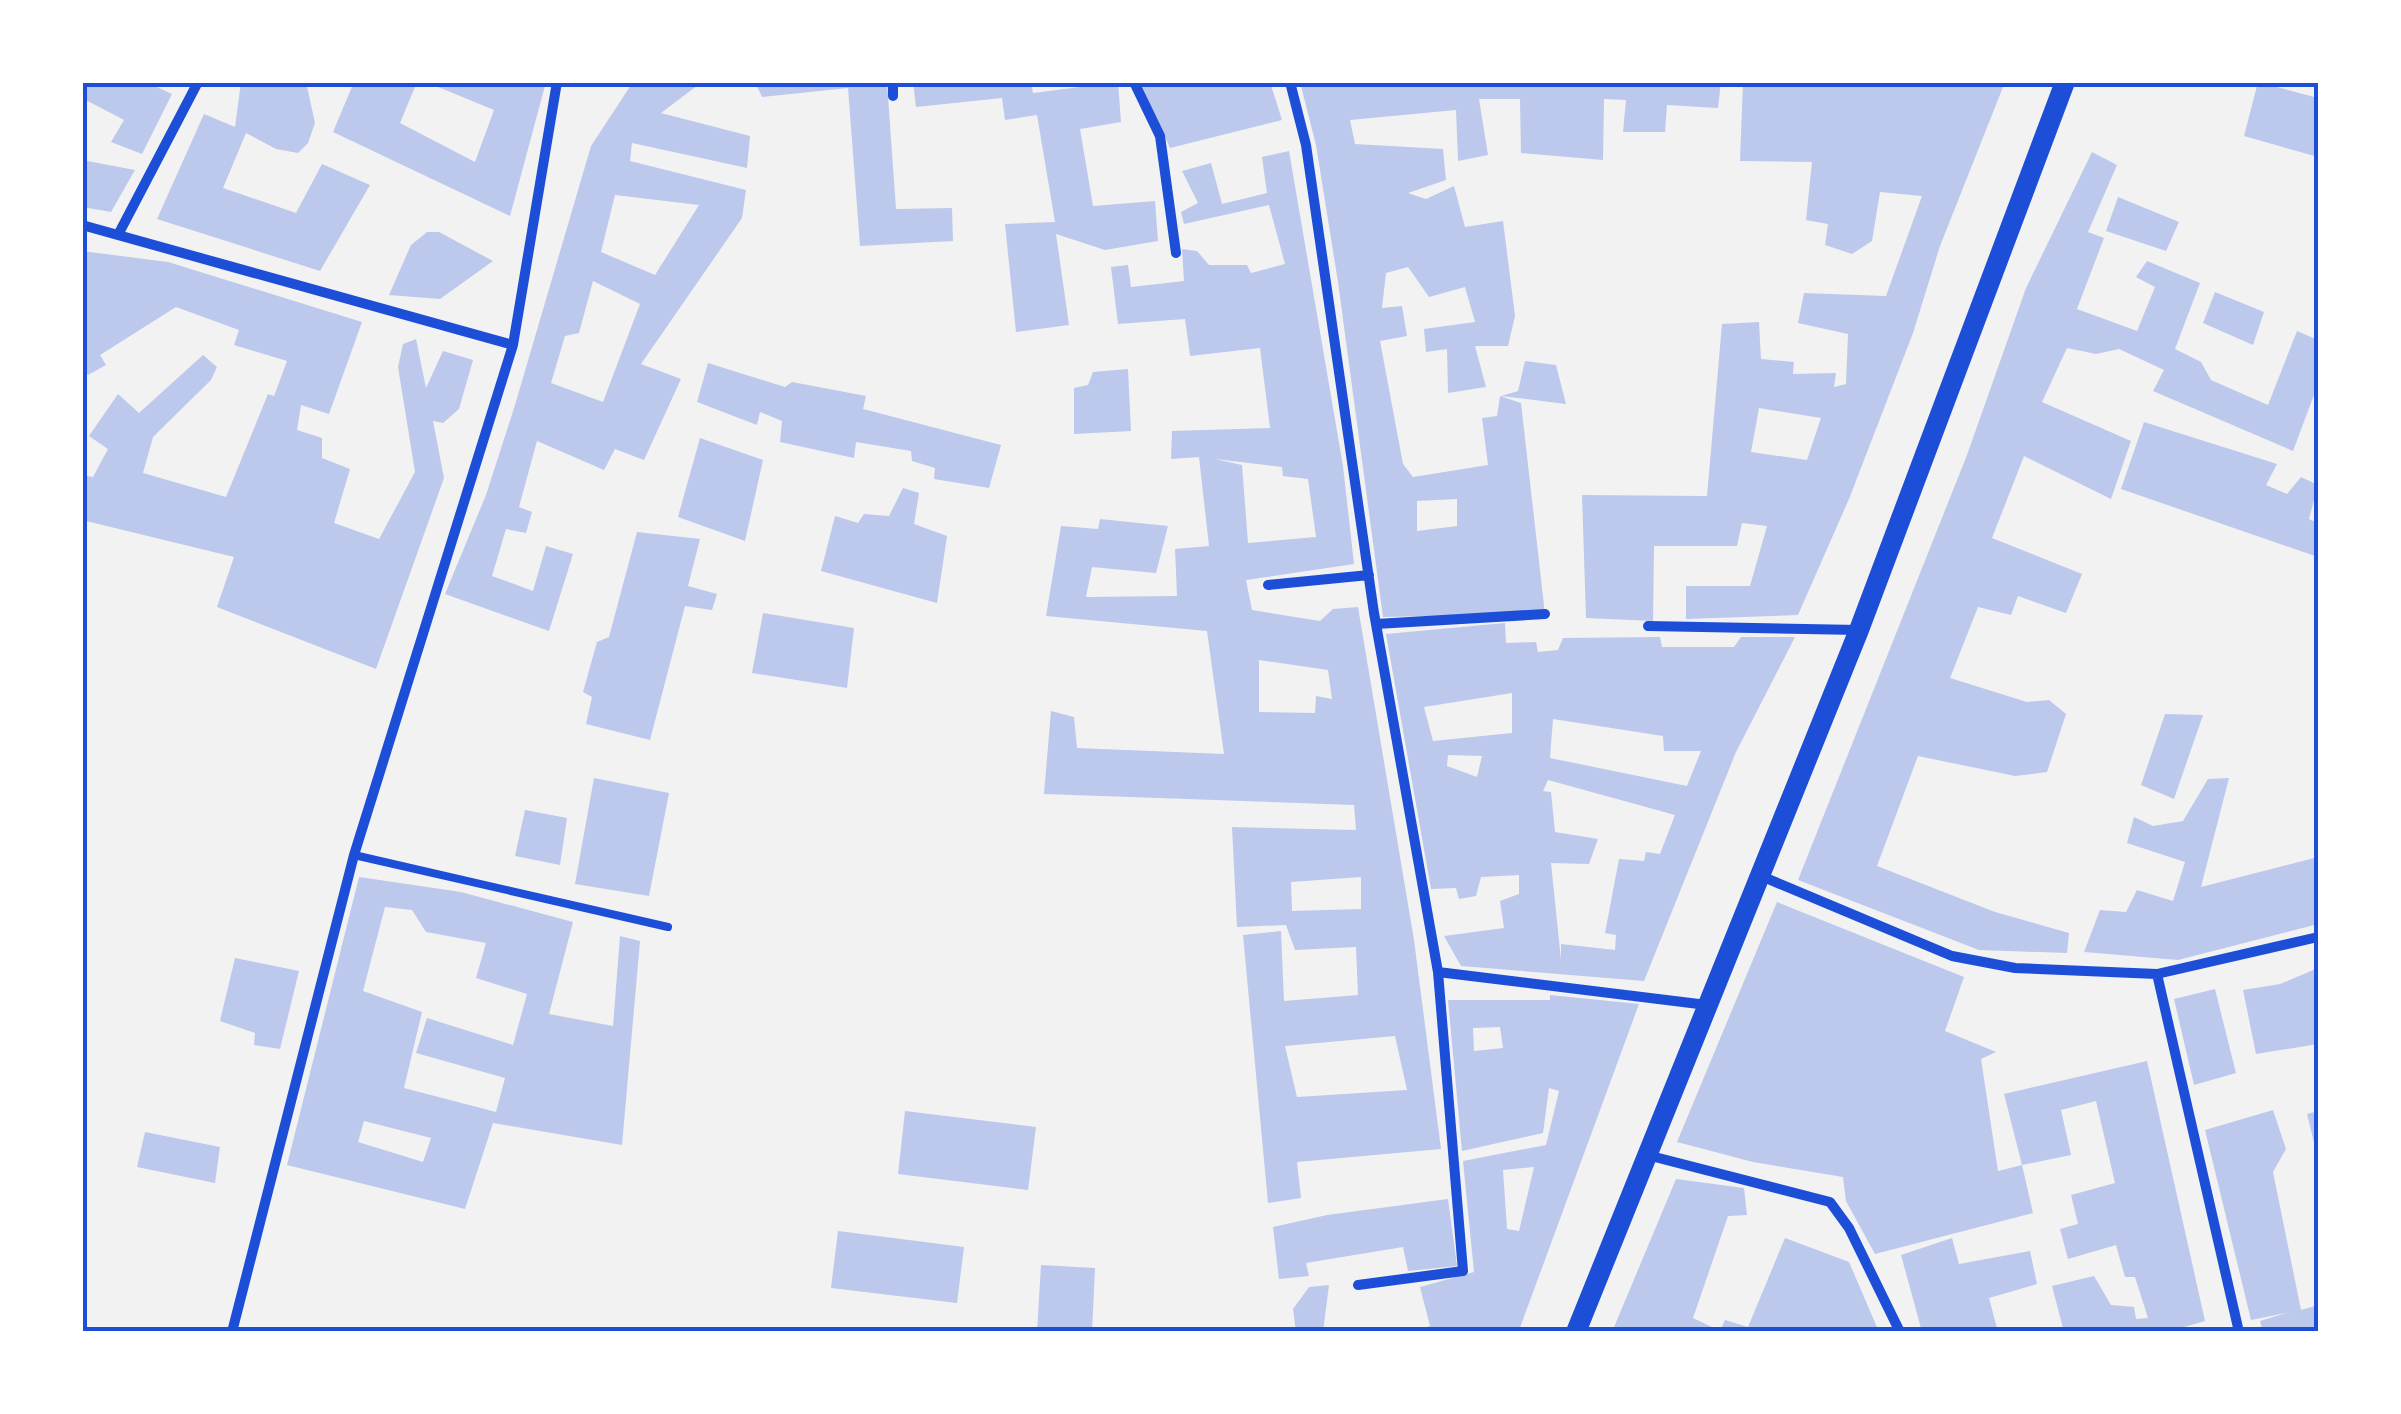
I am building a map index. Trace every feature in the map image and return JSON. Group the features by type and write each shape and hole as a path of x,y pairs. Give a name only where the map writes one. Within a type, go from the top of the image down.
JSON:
{"main road":[{"path":"1576,1332 1859,630 2065,82"}],"street":[{"path":"119,233 198,82"},
{"path":"232,1332 354,856 513,344 558,82"},
{"path":"892,82 893,96"},
{"path":"1134,82 1160,136 1176,253"},
{"path":"1290,82 1306,145 1376,624 1438,972 1463,1270 1358,1286"},
{"path":"82,226 119,233 513,344"},
{"path":"1268,585 1369,576"},
{"path":"1376,624 1545,614"},
{"path":"1648,626 1859,630"},
{"path":"1760,875 1980,964 2158,974 2318,936"},
{"path":"1438,972 1708,1005"},
{"path":"2158,974 2239,1332"},
{"path":"1648,1154 1830,1202 1850,1228 1900,1332"}],"lane":[{"path":"354,856 668,927"}],"building":[{"path":"82,82 146,82 172,94 142,154 111,142 124,120 82,98"},
{"path":"241,82 306,82 315,123 308,143 298,153 276,149 246,133 223,188 296,213 322,164 370,185 320,271 157,219 204,114 235,127"},
{"path":"354,82 417,82 400,123 475,162 494,110 426,82 546,82 510,216 333,132"},
{"path":"633,82 702,82 661,113 750,136 747,168 632,143 630,161 746,190 742,218 641,364 681,379 644,460 615,449 604,470 537,441 519,507 532,512 526,533 506,529 492,576 533,591 546,546 573,554 549,631 445,594 486,495 591,146","holes":["615,195 699,205 655,275 601,252","593,281 640,304 603,402 551,383 565,336 579,333"]},
{"path":"755,82 887,82 896,209 952,208 953,241 860,246 848,88 762,97"},
{"path":"913,82 1031,82 1033,93 1080,87 1080,82 1118,82 1121,122 1080,129 1093,206 1155,201 1158,241 1105,250 1056,234 1069,325 1016,332 1005,224 1055,222 1037,115 1005,120 1002,98 916,107"},
{"path":"1140,82 1270,82 1282,120 1170,148"},
{"path":"1300,82 1721,82 1718,108 1667,105 1665,132 1623,132 1626,100 1604,99 1603,160 1521,153 1520,99 1479,99 1488,155 1458,161 1456,110 1350,120 1355,144 1443,149 1446,180 1408,193 1426,199 1454,186 1465,227 1503,221 1515,316 1508,346 1475,346 1486,387 1448,393 1447,349 1426,352 1424,329 1475,322 1465,287 1429,297 1408,267 1386,273 1382,308 1402,306 1407,336 1380,341 1403,464 1413,477 1488,465 1482,418 1497,416 1500,396 1521,403 1545,614 1383,617 1316,145","holes":["1457,499 1457,526 1417,531 1417,501"]},
{"path":"1743,82 2005,82 1940,246 1913,333 1849,499 1798,615 1686,619 1686,586 1750,586 1767,526 1742,523 1737,546 1654,546 1653,621 1586,618 1582,495 1707,496 1722,324 1759,322 1761,359 1794,362 1793,374 1836,373 1834,387 1846,384 1848,334 1798,323 1804,293 1886,296 1922,196 1880,192 1872,241 1852,254 1825,245 1828,224 1806,220 1812,162 1740,161","holes":["1759,408 1821,418 1807,460 1751,452"]},
{"path":"2258,82 2318,98 2318,157 2244,136"},
{"path":"1289,151 1343,466 1354,564 1246,580 1252,610 1320,621 1333,609 1358,607 1414,940 1441,1149 1297,1162 1301,1198 1268,1203 1243,935 1281,931 1284,1001 1358,995 1356,947 1295,950 1286,925 1237,927 1232,827 1356,830 1354,805 1044,794 1051,711 1074,717 1077,748 1224,754 1207,631 1046,616 1061,526 1098,529 1100,519 1168,526 1156,573 1092,567 1086,597 1177,596 1175,549 1209,546 1199,457 1171,459 1172,431 1270,428 1260,348 1190,356 1185,319 1118,324 1111,267 1128,265 1131,287 1184,281 1182,249 1197,251 1209,265 1247,265 1251,273 1285,264 1269,205 1184,224 1181,212 1198,203 1182,171 1211,163 1222,204 1267,193 1262,157","holes":["1215,459 1282,467 1283,476 1308,479 1316,537 1248,543 1242,465","1259,660 1328,670 1332,699 1316,696 1315,713 1259,712","1361,877 1361,909 1292,911 1291,882","1395,1036 1407,1090 1297,1097 1285,1046"]},
{"path":"2092,152 2117,165 2088,232 2104,238 2077,309 2137,331 2155,287 2136,277 2147,261 2200,283 2175,349 2201,362 2211,380 2268,405 2297,331 2318,340 2318,384 2293,451 2153,391 2164,370 2119,349 2096,354 2067,348 2042,402 2131,441 2111,499 2024,456 1992,538 2082,574 2066,613 2018,596 2011,615 1978,607 1950,678 2027,702 2049,700 2066,714 2047,772 2015,776 1918,756 1877,866 1995,912 2069,933 2067,953 1979,950 1798,880 1967,455 2026,288"},
{"path":"82,160 135,170 111,212 82,207"},
{"path":"2118,197 2179,222 2166,251 2106,231"},
{"path":"427,232 439,232 493,261 440,299 389,295 411,245"},
{"path":"82,251 168,262 362,322 329,414 301,405 297,430 322,438 322,458 350,469 334,523 379,539 415,472 398,367 403,344 416,339 426,388 443,351 473,360 459,409 443,423 433,421 444,478 376,669 217,607 234,557 82,520 82,475 93,477 108,449 89,436 118,394 139,413 203,355 217,367 211,380 153,437 143,473 226,497 268,394 274,396 287,361 234,345 239,330 176,307 100,355 106,365 88,375 82,366"},
{"path":"2215,292 2264,312 2253,345 2203,323"},
{"path":"1525,361 1556,365 1566,404 1501,396 1518,391"},
{"path":"708,363 785,387 792,382 866,396 863,409 1001,445 989,488 934,479 935,468 912,461 911,451 856,442 854,458 780,442 782,421 760,412 757,425 697,402"},
{"path":"1128,369 1131,431 1074,434 1074,388 1088,385 1093,372"},
{"path":"2144,422 2277,464 2266,485 2287,494 2301,477 2318,485 2309,519 2318,523 2318,557 2121,489"},
{"path":"700,438 763,460 745,541 678,517"},
{"path":"903,488 919,493 914,524 947,536 937,603 821,571 835,516 858,523 864,514 889,516"},
{"path":"637,532 700,539 688,586 717,594 712,610 685,606 650,740 586,724 592,697 583,692 597,642 609,637"},
{"path":"763,613 854,628 847,688 752,673"},
{"path":"1505,623 1506,643 1536,642 1538,652 1558,650 1563,638 1660,637 1662,647 1734,647 1741,637 1795,637 1736,752 1644,981 1461,966 1444,936 1504,928 1500,901 1519,894 1519,875 1481,877 1476,896 1459,899 1456,888 1431,889 1386,634","holes":["1512,693 1512,733 1433,741 1424,707","1553,719 1663,736 1664,751 1701,751 1687,786 1550,758","1448,755 1482,756 1477,777 1447,766","1548,780 1675,815 1660,854 1646,852 1644,861 1619,859 1605,933 1616,935 1615,950 1561,944 1561,960 1551,863 1589,864 1598,839 1555,832 1551,792 1543,791"]},
{"path":"2165,714 2203,715 2174,799 2141,785"},
{"path":"594,778 669,793 649,896 575,884"},
{"path":"2229,778 2201,887 2318,857 2318,924 2178,960 2084,952 2100,910 2126,912 2137,890 2173,901 2185,862 2127,843 2134,817 2153,826 2183,821 2208,779"},
{"path":"525,810 567,818 560,865 515,856"},
{"path":"359,877 461,892 573,922 549,1014 613,1026 620,936 640,941 622,1145 493,1123 465,1209 287,1165","holes":["385,907 412,910 426,932 486,943 476,978 527,994 513,1045 427,1018 416,1053 505,1078 496,1112 404,1088 422,1012 363,991","364,1121 431,1138 423,1162 358,1142"]},
{"path":"1777,902 1964,977 1945,1031 1996,1052 1981,1059 1998,1171 2022,1165 2033,1213 1875,1254 1846,1201 1843,1177 1753,1162 1677,1142"},
{"path":"235,958 299,971 280,1049 254,1045 255,1033 220,1021"},
{"path":"2318,968 2318,1044 2256,1054 2243,990 2280,984"},
{"path":"2215,989 2236,1073 2194,1085 2174,999"},
{"path":"1550,995 1639,1004 1521,1325 1518,1332 1412,1332 1430,1326 1420,1287 1474,1272 1463,1161 1546,1145 1559,1091 1549,1088 1543,1133 1462,1151 1448,1000 1550,1000","holes":["1500,1027 1503,1048 1474,1051 1473,1028","1534,1167 1519,1231 1507,1229 1503,1170"]},
{"path":"2147,1061 2205,1321 2167,1332 2064,1332 2052,1286 2094,1276 2111,1305 2134,1307 2136,1319 2148,1318 2135,1277 2125,1277 2116,1245 2068,1259 2060,1229 2078,1224 2071,1195 2115,1183 2096,1101 2061,1110 2071,1155 2022,1165 2004,1094"},
{"path":"2273,1110 2286,1149 2273,1172 2301,1310 2318,1305 2318,1332 2263,1332 2260,1321 2290,1312 2251,1320 2205,1130"},
{"path":"905,1111 1036,1127 1028,1190 898,1174"},
{"path":"2318,1111 2318,1154 2317,1155 2307,1114"},
{"path":"145,1132 220,1147 215,1183 137,1167"},
{"path":"1676,1179 1744,1188 1747,1215 1728,1216 1693,1318 1720,1331 1725,1320 1748,1327 1785,1238 1849,1262 1879,1332 1612,1332"},
{"path":"1448,1199 1457,1266 1408,1271 1403,1247 1306,1263 1309,1276 1279,1279 1273,1227 1327,1215"},
{"path":"838,1231 964,1247 957,1303 831,1288"},
{"path":"1952,1238 1959,1264 2030,1251 2037,1284 1989,1298 1998,1332 1922,1332 1901,1255"},
{"path":"1041,1265 1095,1268 1092,1332 1037,1332"},
{"path":"1329,1285 1323,1332 1296,1332 1293,1309 1309,1287"}]}
